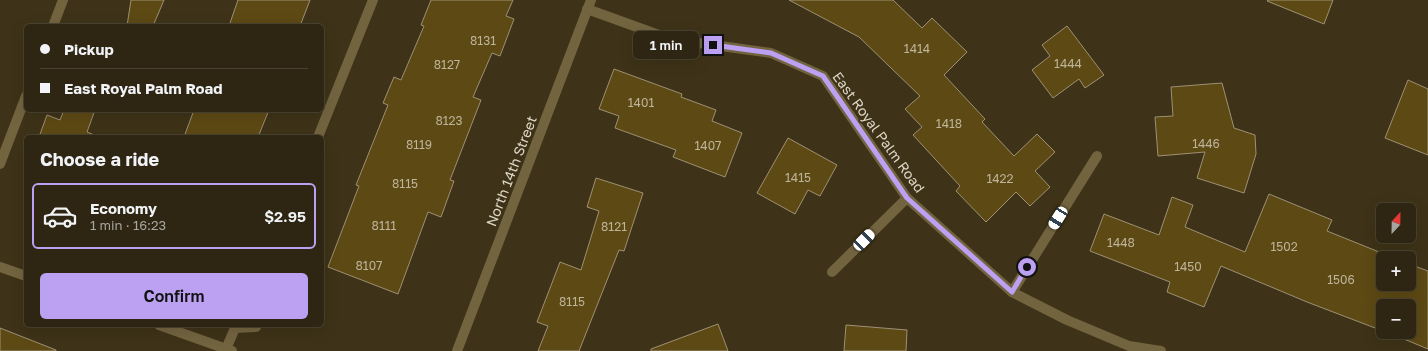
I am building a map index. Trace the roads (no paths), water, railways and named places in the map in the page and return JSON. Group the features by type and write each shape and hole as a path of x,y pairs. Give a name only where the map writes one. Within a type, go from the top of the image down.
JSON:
{"street":[{"path":"54,24 63,0"},
{"path":"319,135 373,0"},
{"name":"East Royal Palm Road","path":"589,4 670,39 771,53 823,76 907,198 1012,292 1067,320 1129,346 1161,351"},
{"name":"North 14th Street","path":"457,351 589,4"},
{"path":"0,164 24,101"},
{"path":"1012,292 1097,156"},
{"path":"832,272 907,198"},
{"path":"0,267 24,275"},
{"path":"166,327 229,350 234,327"}]}
